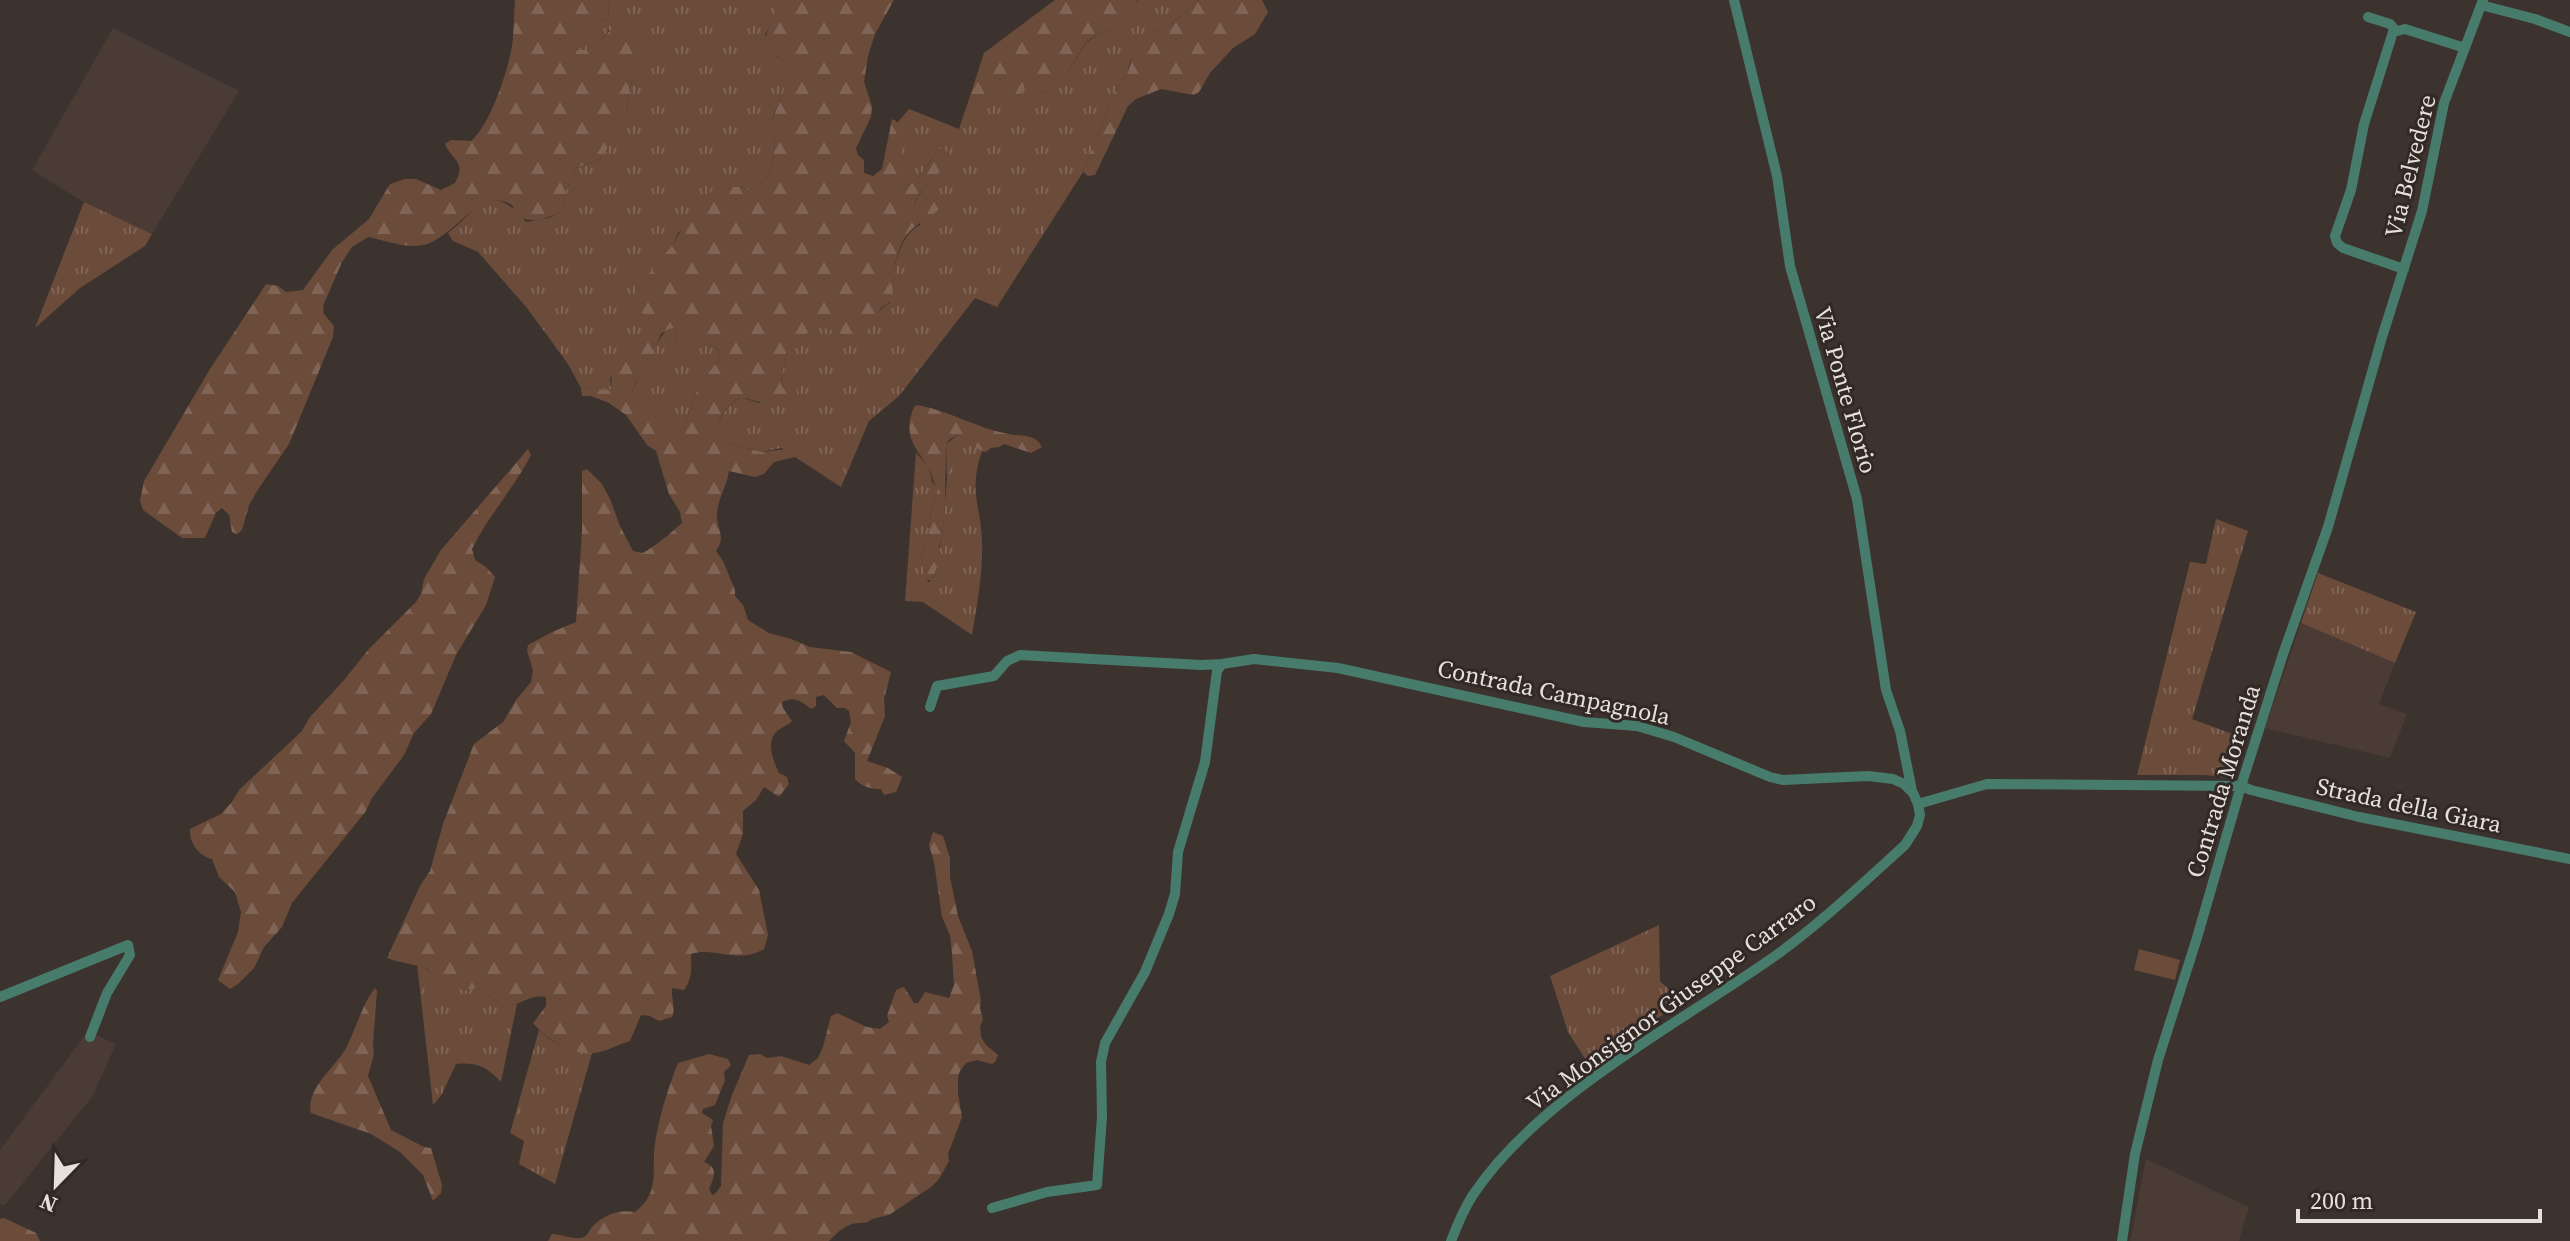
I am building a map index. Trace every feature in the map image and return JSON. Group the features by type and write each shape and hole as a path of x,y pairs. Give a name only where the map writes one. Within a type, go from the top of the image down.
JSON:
{"street":[{"name":"Via Ponte Florio","path":"1734,0 1777,176 1790,266 1857,499 1886,690 1900,731 1913,793"},
{"name":"Via Belvedere","path":"2382,337 2422,211 2444,103 2482,3 2570,32"},
{"path":"2368,17 2390,24 2396,31"},
{"path":"2404,269 2343,248 2335,236 2351,190 2364,124 2390,37 2396,31 2405,29 2465,48"},
{"name":"Contrada Moranda","path":"2122,1241 2135,1154 2158,1060 2283,654 2328,527 2382,337"},
{"name":"Contrada Campagnola","path":"930,707 935,686 994,676 1007,661 1020,655 1163,664 1269,660 1338,668 1584,722 1624,724 1656,731 1783,780 1868,776 1893,779 1913,793"},
{"path":"992,1208 1047,1192 1097,1185 1102,1128 1101,1062 1105,1043 1145,972 1169,914 1175,894 1178,852 1205,762 1217,671 1222,664"},
{"path":"1913,793 1918,804 1987,784 2241,786"},
{"name":"Strada della Giara","path":"2241,786 2359,817 2570,859"},
{"name":"Via Monsignor Giuseppe Carraro","path":"1451,1241 1474,1193 1516,1144 1567,1098 1778,953 1827,914 1905,845 1917,826 1920,815 1918,804"},
{"path":"0,997 128,945 130,955 107,993 90,1037"}],"shaded area":[{"path":"113,28 239,91 152,234 80,200 32,170"},
{"path":"2301,623 2395,663 2379,704 2407,714 2390,758 2265,728"},
{"path":"88,1031 116,1044 92,1097 5,1205 0,1204 0,1150"},
{"path":"2146,1159 2249,1207 2239,1241 2130,1241"}],"green space":[{"path":"515,0 609,0 608,19 580,31 574,49 588,49 618,25 632,31 643,51 630,86 626,114 616,135 600,159 576,168 565,194 562,211 550,217 526,219 514,215 513,206 502,201 490,201 468,214 446,233 423,245 403,245 368,237 352,247 323,306 324,314 334,326 333,337 289,444 249,505 242,530 237,534 232,532 229,515 222,508 216,513 205,538 182,538 143,510 140,501 144,481 210,369 266,284 278,286 286,292 303,290 332,250 369,219 390,184 416,179 441,190 455,183 459,165 445,144 451,140 471,141 493,108 511,49"},
{"path":"609,0 779,0 765,35 776,57 792,65 771,125 770,134 775,138 773,162 767,178 749,190 741,187 726,189 678,233 674,243 636,290 650,321 650,328 610,378 611,389 581,388 568,364 527,308 478,252 453,241 448,233 477,207 494,200 514,209 526,222 549,218 562,211 565,194 576,168 600,159 626,114 630,86 637,72 609,30 590,49 573,49 580,31 608,19"},
{"path":"779,0 894,0 875,34 868,56 864,82 872,106 871,117 856,148 864,160 864,173 873,176 882,169 892,119 900,124 903,131 900,175 904,182 910,185 915,182 940,149 949,153 942,169 921,192 914,205 922,205 932,194 939,199 941,207 905,238 895,264 893,300 881,308 859,344 817,325 787,350 781,383 785,389 796,385 797,394 776,403 743,398 725,411 716,432 727,443 762,452 793,448 796,452 795,457 774,462 764,474 755,477 729,471 718,508 721,536 716,551 748,620 769,633 810,647 851,652 891,672 884,699 885,716 867,761 902,777 896,792 884,795 881,789 867,787 855,779 855,753 844,741 851,722 849,711 845,708 837,708 824,695 816,697 816,706 811,709 797,700 782,702 792,721 775,733 771,750 779,773 787,777 789,784 779,797 764,787 756,800 743,811 743,834 736,854 759,890 768,935 764,949 735,956 709,952 691,954 691,973 687,985 684,990 672,988 672,1017 659,1021 641,1015 630,1041 600,1052 581,1053 554,1042 533,1023 546,1006 546,997 504,1006 479,988 463,990 431,975 429,970 387,958 430,871 443,824 474,744 503,722 531,682 533,670 528,645 576,622 582,471 587,469 602,484 633,551 643,553 682,523 656,451 647,445 626,415 609,403 582,396 581,388 611,389 612,368 624,346 639,339 649,328 648,317 634,308 636,290 674,243 692,210 706,194 720,187 749,190 767,178 773,162 775,138 770,134 770,126 791,72 791,65 766,46 767,33","holes":["674,328 677,334 675,345 683,347 695,336 719,350 720,358 699,385 683,429 672,435 632,392 661,334"]},
{"path":"1055,0 1138,2 1117,29 1098,34 1086,42 1065,77 1045,93 1025,86 1011,105 990,94 975,101 969,99 984,53"},
{"path":"1137,0 1198,0 1172,24 1144,36 1128,72 1117,87 1083,172 997,307 975,298 899,396 869,421 841,487 795,457 796,452 781,448 762,452 727,443 716,432 722,416 732,403 743,398 759,403 790,387 785,389 781,383 787,350 817,325 859,344 876,316 890,303 900,250 908,235 920,225 931,195 922,205 914,206 942,168 949,153 940,149 911,185 903,182 898,168 903,137 898,122 909,109 959,129 969,99 975,101 990,93 1001,102 1017,100 1025,85 1045,93 1065,77 1086,43 1098,34 1117,29"},
{"path":"1198,0 1262,0 1268,12 1255,34 1233,48 1210,73 1199,92 1194,95 1161,89 1136,99 1128,106 1095,175 1088,176 1083,172 1117,87 1128,72 1136,45 1144,36 1172,24"},
{"path":"84,202 152,234 145,246 80,288 35,328"},
{"path":"669,328 674,328 677,334 675,345 695,336 719,350 720,358 699,385 683,429 672,435 632,393 648,358"},
{"path":"917,405 1003,433 1031,437 1042,447 1031,453 1004,444 986,452 958,435 950,439 946,444 945,504 939,546 941,556 932,581 925,579 921,559 938,488 911,438 909,424"},
{"path":"958,435 973,442 982,451 976,488 982,566 972,635 923,602 905,601 916,453 929,467 932,482 938,488 921,559 928,582 934,576 942,538 947,479 946,444"},
{"path":"528,449 531,455 472,549 475,560 495,577 486,605 456,655 431,714 414,733 404,755 366,811 292,903 282,927 264,947 254,968 230,989 218,980 238,932 241,912 235,892 219,877 212,859 196,848 190,829 221,814 240,789 302,731 310,717 368,650 416,602 424,579 441,550"},
{"path":"2216,519 2248,531 2192,719 2246,739 2234,779 2206,775 2137,775 2190,562 2206,564"},
{"path":"2318,573 2416,612 2395,663 2301,623"},
{"path":"933,832 943,836 950,858 950,877 958,916 972,951 983,1020 981,1037 998,1055 992,1064 977,1060 966,1063 960,1071 958,1094 962,1117 948,1154 949,1161 939,1179 889,1215 849,1225 829,1241 548,1241 552,1234 584,1237 606,1216 623,1211 635,1212 649,1197 657,1133 678,1063 709,1054 728,1059 731,1065 724,1072 725,1080 715,1105 703,1109 702,1113 713,1120 714,1146 704,1162 713,1170 714,1177 709,1189 712,1195 721,1186 723,1123 749,1055 760,1054 767,1058 781,1056 809,1065 818,1058 831,1016 837,1013 867,1027 880,1029 889,1022 887,1016 896,990 904,987 914,1003 918,1003 925,992 949,998 954,985 952,954 929,845"},
{"path":"1659,925 1660,981 1681,1001 1591,1068 1568,1032 1550,976"},
{"path":"2139,949 2180,960 2175,980 2134,970"},
{"path":"417,964 463,990 479,988 504,1006 517,1004 501,1082 481,1067 456,1064 442,1094 433,1105"},
{"path":"375,988 374,1054 368,1076 391,1130 431,1148 442,1185 441,1193 433,1201 423,1175 400,1152 371,1134 311,1113 310,1104 316,1088 345,1050"},
{"path":"539,1030 563,1047 592,1053 555,1184 519,1164 524,1141 510,1133"},
{"path":"0,1219 36,1233 40,1241 0,1241"}]}
